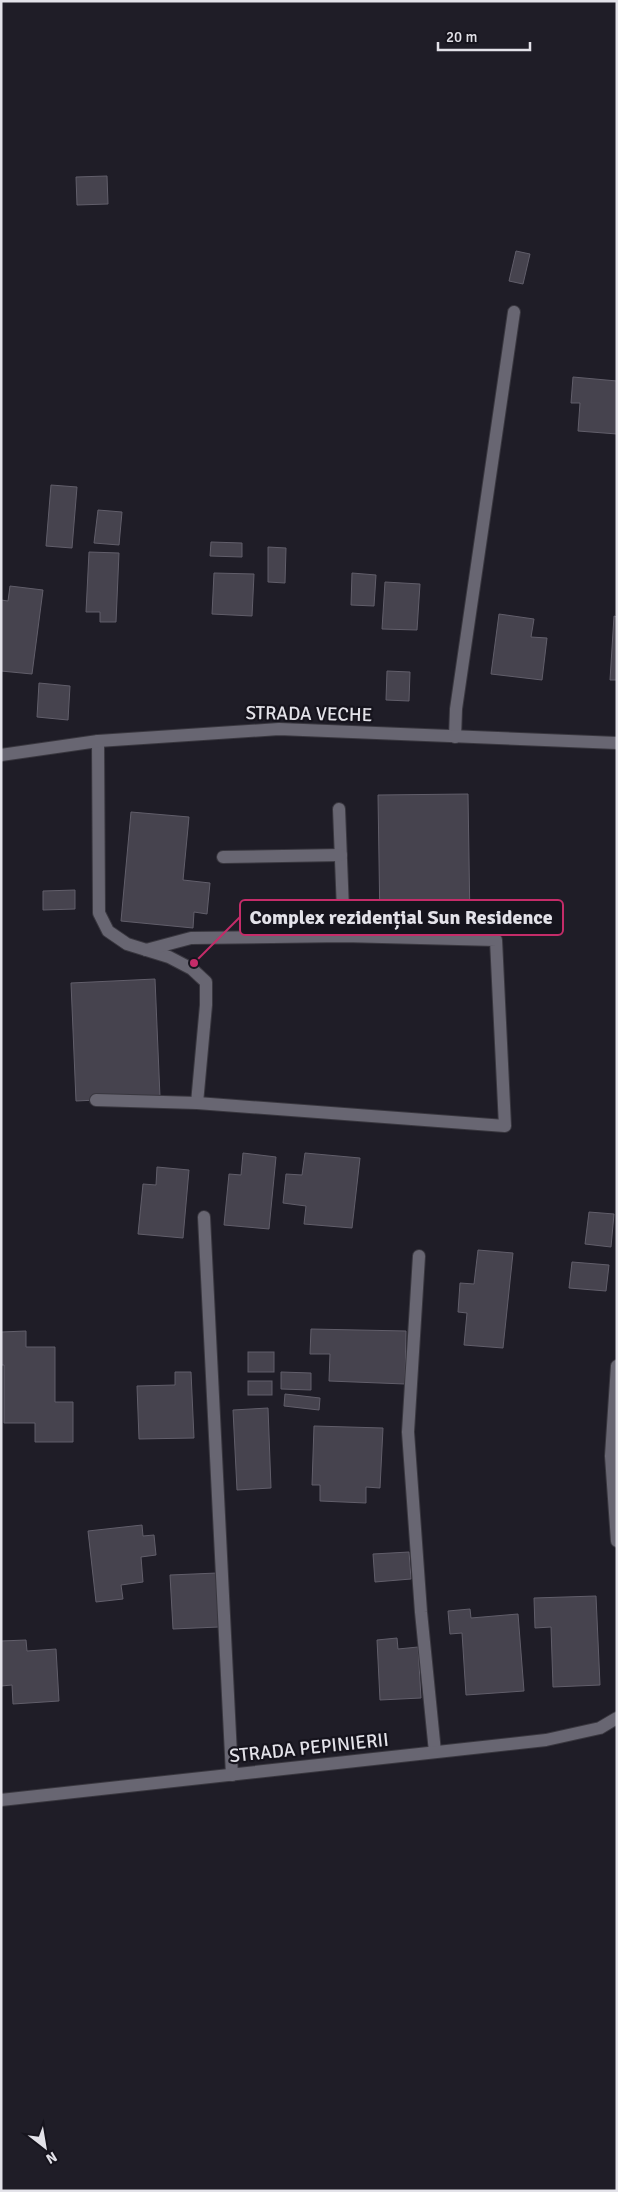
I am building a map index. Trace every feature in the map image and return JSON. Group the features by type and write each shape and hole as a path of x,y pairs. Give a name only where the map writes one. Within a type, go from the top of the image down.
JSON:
{"street":[{"path":"455,737 456,708 514,312"},
{"name":"STRADA VECHE","path":"1,755 98,741 279,729 617,743"},
{"path":"98,741 99,913 108,931 127,944 169,957 192,969 206,982 206,1005 196,1103"},
{"path":"339,809 344,936"},
{"path":"223,857 341,855"},
{"path":"96,1100 196,1103 505,1126 496,940 344,936 191,938 146,950"},
{"path":"204,1217 232,1775"},
{"path":"419,1256 408,1432 421,1612 435,1752"},
{"path":"617,1366 611,1456 617,1541"},
{"name":"STRADA PEPINIERII","path":"1,1800 546,1740 600,1728 617,1718"}],"building":[{"path":"107,176 108,204 77,205 76,177"},
{"path":"516,251 530,254 523,284 509,281"},
{"path":"573,377 617,381 617,434 578,431 580,403 571,403"},
{"path":"51,485 77,487 72,548 46,546"},
{"path":"98,510 122,512 119,545 94,543"},
{"path":"211,542 242,543 242,557 210,556"},
{"path":"268,547 286,548 285,583 268,582"},
{"path":"89,552 119,553 116,622 100,622 100,612 86,612"},
{"path":"214,573 254,574 252,616 212,614"},
{"path":"352,573 376,575 374,606 351,605"},
{"path":"385,582 420,584 417,630 382,629"},
{"path":"10,586 43,590 32,674 1,671 1,600 8,601"},
{"path":"499,614 534,619 531,637 547,638 542,680 491,674"},
{"path":"614,616 617,617 617,680 610,680"},
{"path":"387,671 410,672 409,701 386,700"},
{"path":"39,683 70,686 68,720 37,717"},
{"path":"468,794 470,924 380,925 378,795"},
{"path":"131,812 189,817 183,880 210,883 207,914 194,912 193,928 121,921"},
{"path":"75,890 75,909 43,910 43,891"},
{"path":"155,979 160,1097 76,1101 71,983"},
{"path":"243,1153 276,1157 269,1229 224,1225 229,1174 241,1175"},
{"path":"305,1153 360,1158 352,1228 304,1224 306,1206 283,1203 286,1174 302,1175"},
{"path":"157,1167 189,1170 183,1238 138,1234 143,1184 156,1185"},
{"path":"589,1212 614,1214 611,1247 585,1244"},
{"path":"478,1250 513,1253 503,1348 464,1345 467,1313 458,1312 460,1283 474,1284"},
{"path":"572,1262 609,1265 606,1291 569,1288"},
{"path":"311,1329 406,1331 405,1384 329,1381 330,1354 310,1354"},
{"path":"26,1331 26,1347 55,1347 55,1402 73,1402 73,1442 35,1442 35,1423 4,1423 4,1365 1,1365 1,1332"},
{"path":"248,1352 274,1352 274,1372 248,1372"},
{"path":"175,1372 191,1372 194,1438 139,1439 137,1386 175,1385"},
{"path":"281,1372 311,1373 311,1390 281,1389"},
{"path":"248,1381 272,1381 272,1395 248,1395"},
{"path":"285,1394 320,1398 319,1410 284,1406"},
{"path":"268,1408 271,1488 237,1490 233,1410"},
{"path":"314,1426 383,1428 380,1488 366,1487 366,1503 320,1501 320,1485 312,1485"},
{"path":"142,1525 143,1536 154,1535 156,1555 141,1557 143,1582 121,1585 123,1599 96,1602 88,1531"},
{"path":"409,1552 411,1579 375,1582 373,1554"},
{"path":"217,1573 219,1627 173,1629 170,1575"},
{"path":"596,1596 600,1685 553,1687 551,1627 535,1628 534,1598"},
{"path":"470,1609 471,1618 518,1614 524,1691 466,1695 462,1633 450,1634 448,1611"},
{"path":"397,1638 398,1649 418,1647 421,1698 380,1700 377,1640"},
{"path":"26,1640 27,1651 56,1649 59,1701 13,1704 12,1685 1,1686 1,1641"}],"place":[{"name":"Complex rezidențial Sun Residence","path":"194,963"}]}
